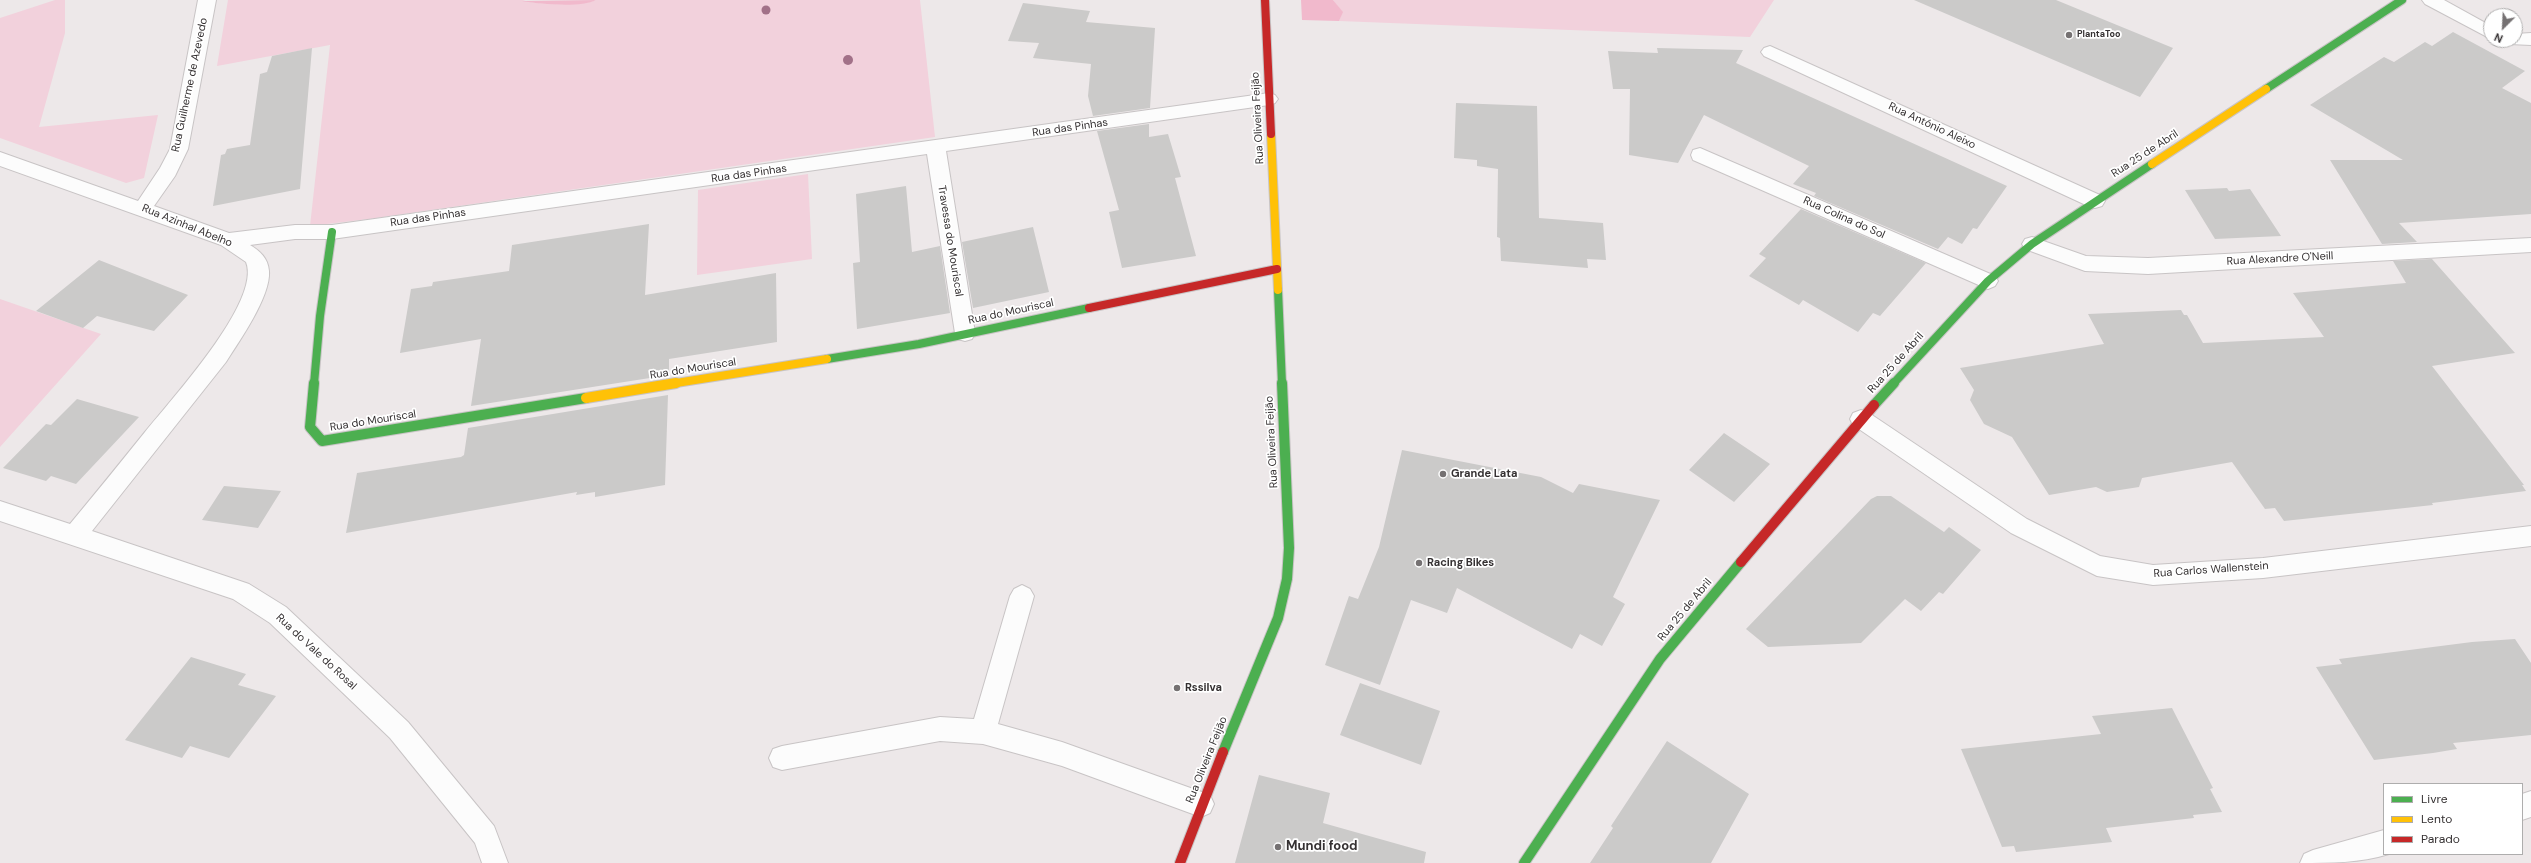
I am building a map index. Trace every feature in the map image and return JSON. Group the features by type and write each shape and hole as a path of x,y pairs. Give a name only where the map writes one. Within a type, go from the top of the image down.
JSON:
{"street":[{"name":"Rua Guilherme de Azevedo","path":"143,208 168,171 179,149 207,0"},
{"name":"Rua Oliveira Feijão","path":"1180,863 1201,804 1278,618 1287,579 1289,548 1266,0"},
{"name":"Rua 25 de Abril","path":"1524,863 1660,659 1861,419 1988,280 2032,244 2095,201 2402,0"},
{"path":"2431,0 2483,29"},
{"name":"Rua António Aleixo","path":"1770,52 2095,201"},
{"name":"Rua das Pinhas","path":"228,240 294,232 332,232 936,148 1269,99"},
{"name":"Travessa do Mouriscal","path":"936,148 965,334"},
{"name":"Rua Colina do Sol","path":"1700,155 1988,280"},
{"name":"Rua Azinhal Abelho","path":"0,159 143,208 228,240 254,256 259,273 236,329 219,356 74,536"},
{"name":"Rua do Mouriscal","path":"332,232 320,316 310,427 322,441 919,344 1277,269"},
{"name":"Rua Alexandre O'Neill","path":"2032,244 2085,263 2148,266 2531,245"},
{"name":"Rua Carlos Wallenstein","path":"1861,419 2019,526 2097,566 2161,575 2264,568 2531,536"},
{"name":"Rua do Vale do Rosal","path":"0,511 241,591 278,615 399,730 485,835 495,863"},
{"path":"983,732 1022,596"},
{"path":"782,758 940,729 983,732 1062,754 1201,804"},
{"path":"2313,863 2383,843"}],"shaded area":[{"path":"55,0 65,0 65,33 39,127 158,115 144,178 126,183 0,138 0,18"},
{"path":"228,0 523,0 537,3 559,4 581,3 596,0 920,0 935,137 369,219 310,226 330,45 217,66"},
{"path":"596,0 570,5 522,1"},
{"path":"1301,0 1333,0 1343,12 1339,21 1302,20"},
{"path":"1333,0 1774,0 1750,37 1339,21 1342,12"},
{"path":"808,174 812,259 697,275 698,190"},
{"path":"0,299 101,334 0,447"}],"building":[{"path":"1914,0 2056,0 2173,48 2140,97"},
{"path":"1023,3 1090,11 1086,22 1155,28 1150,108 1093,116 1088,96 1091,64 1033,58 1039,43 1008,41"},
{"path":"2453,32 2525,71 2502,88 2531,103 2531,214 2399,223 2417,242 2382,244 2330,160 2403,160 2310,105 2384,57 2394,62 2425,42 2432,46"},
{"path":"312,48 300,189 213,206 221,155 225,154 227,149 250,145 260,74 267,72 272,56"},
{"path":"1657,48 1743,50 1736,63 2007,186 1977,229 1973,228 1962,244 1948,237 1938,249 1814,196 1816,193 1793,184 1809,166 1704,115 1678,163 1629,155 1630,89 1613,89 1608,51 1658,53"},
{"path":"1456,103 1537,106 1539,218 1603,223 1606,260 1587,259 1588,268 1501,261 1500,238 1497,237 1498,169 1477,166 1477,160 1454,158"},
{"path":"1149,124 1149,137 1168,134 1181,177 1175,178 1196,256 1122,268 1109,212 1119,210 1097,131"},
{"path":"906,186 912,252 940,246 950,313 857,329 853,263 860,262 856,194"},
{"path":"2227,188 2229,191 2250,189 2281,236 2215,239 2185,190"},
{"path":"1801,209 1926,263 1880,316 1873,313 1858,332 1803,300 1799,305 1749,276 1766,258 1759,254"},
{"path":"649,224 645,295 776,273 777,342 669,359 669,375 471,406 481,339 400,353 411,289 432,286 433,282 509,271 512,245"},
{"path":"1033,227 1049,292 973,308 962,242"},
{"path":"2432,259 2515,353 2432,366 2524,485 2522,485 2526,491 2432,503 2433,505 2284,521 2275,508 2265,509 2232,462 2142,478 2139,487 2107,492 2096,487 2049,495 2012,437 1984,424 1970,400 1974,390 1960,368 2104,344 2088,314 2181,310 2184,315 2187,315 2203,343 2324,337 2293,293 2406,283 2393,261"},
{"path":"99,260 188,295 154,331 97,316 83,328 36,311"},
{"path":"668,395 665,485 595,497 595,492 576,495 577,492 346,533 357,473 461,457 464,455 468,428"},
{"path":"77,399 139,417 76,484 51,476 46,481 3,468 46,424 51,425"},
{"path":"1724,433 1770,464 1734,502 1689,470"},
{"path":"1402,450 1541,477 1573,493 1579,484 1660,500 1613,597 1625,604 1602,646 1580,634 1572,649 1457,588 1447,613 1411,600 1380,685 1325,665 1349,596 1358,599 1379,547"},
{"path":"224,486 281,491 258,528 202,520"},
{"path":"1877,496 1891,496 1944,532 1949,527 1981,550 1943,594 1939,592 1921,611 1905,599 1861,643 1768,647 1746,629 1871,499"},
{"path":"2515,639 2531,663 2531,735 2453,743 2457,749 2433,753 2374,760 2316,667 2342,664 2339,659 2472,642"},
{"path":"191,657 246,674 238,685 276,696 229,758 190,746 182,758 125,740"},
{"path":"1360,683 1440,711 1421,765 1340,735"},
{"path":"2172,708 2213,788 2210,789 2222,812 2193,815 2194,818 2106,828 2112,842 2016,852 2014,846 2002,847 1961,749 2101,734 2092,716"},
{"path":"1667,741 1749,794 1711,863 1590,863 1613,828 1611,826"},
{"path":"1259,775 1330,793 1323,823 1426,852 1424,863 1235,863"}],"traffic: fast":[{"path":"2266,89 2402,0"},
{"path":"1874,405 1988,281 2032,244 2152,164"},
{"path":"332,232 320,316 310,427 322,441 586,398"},
{"path":"1223,752 1278,618 1287,579 1289,548 1278,290"},
{"path":"827,359 919,344 1089,308"},
{"path":"1524,863 1660,659 1741,562"}],"traffic: slow":[{"path":"2152,164 2266,89"},
{"path":"1271,134 1278,290"},
{"path":"586,398 827,359"}],"traffic: jam":[{"path":"1265,0 1271,134"},
{"path":"1089,308 1277,269"},
{"path":"1741,562 1874,405"},
{"path":"1180,863 1223,752"}],"place":[{"name":"PlantaToo","path":"2069,35"},
{"name":"Grande Lata","path":"1443,474"},
{"name":"Racing Bikes","path":"1419,563"},
{"name":"Rssilva","path":"1177,688"},
{"name":"Mundi food","path":"1278,847"}]}
